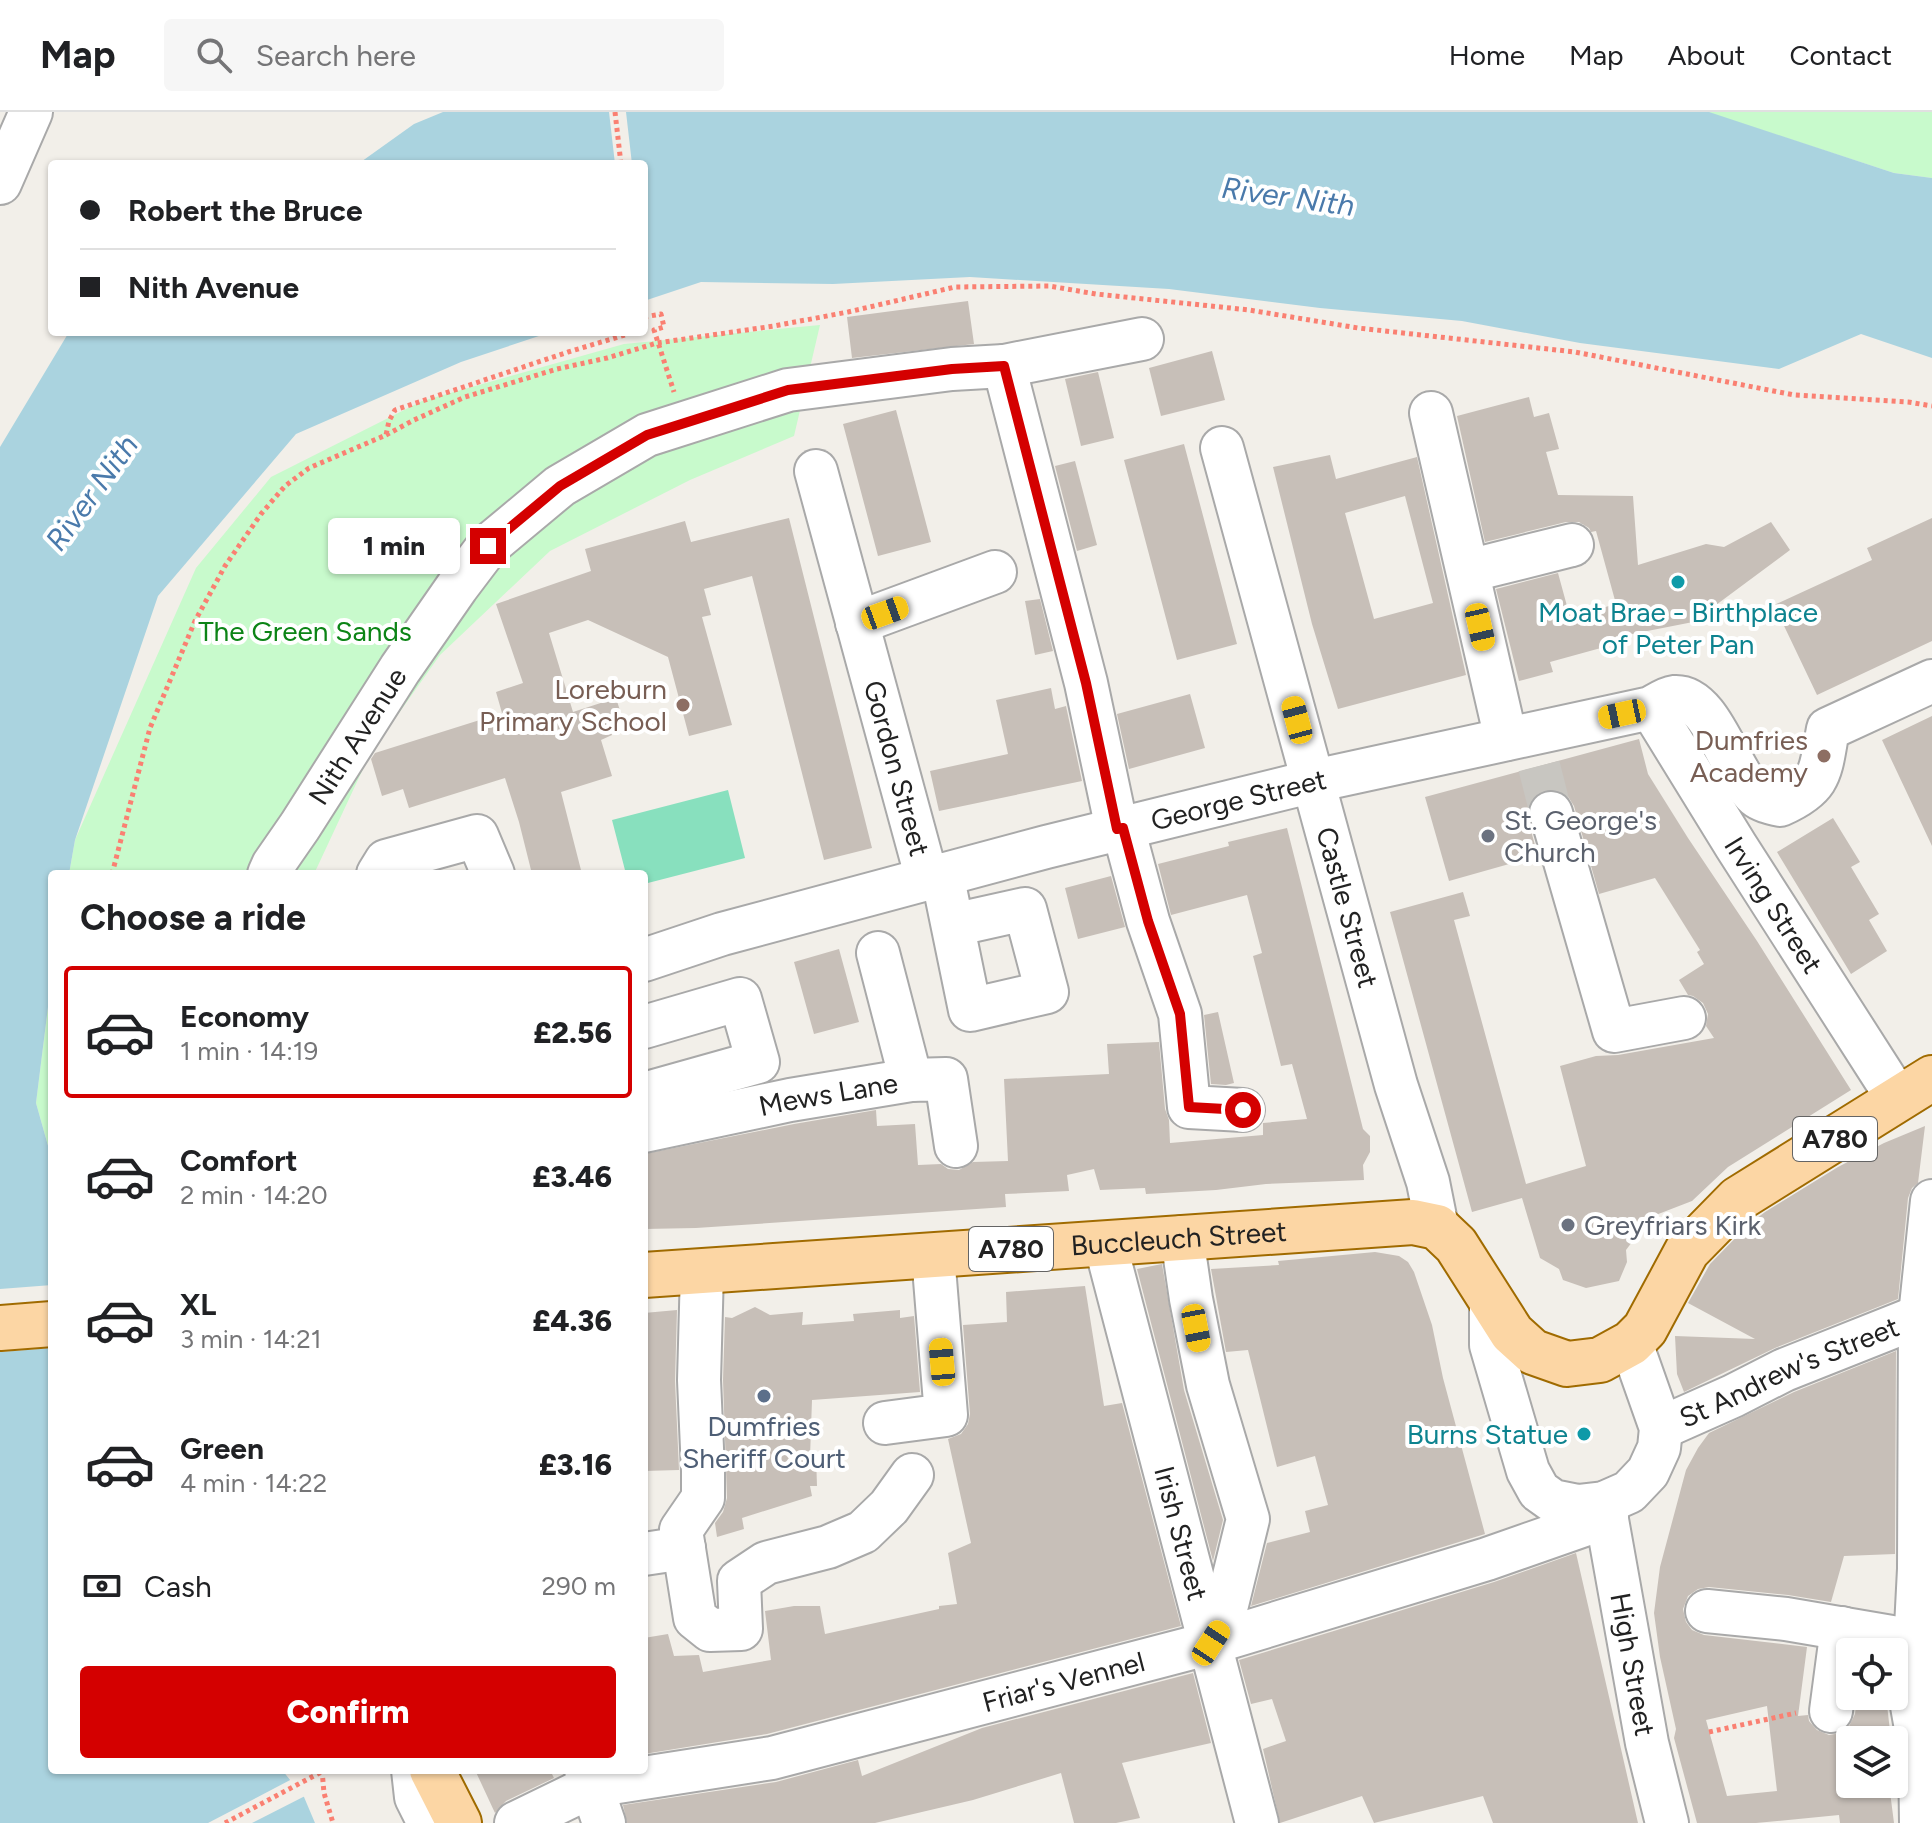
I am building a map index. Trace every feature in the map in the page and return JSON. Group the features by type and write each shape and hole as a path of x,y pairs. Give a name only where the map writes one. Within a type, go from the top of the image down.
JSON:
{"main road":[{"name":"A780","path":"1437,1227 1456,1245 1512,1333 1533,1352 1567,1364 1600,1360 1631,1343 1645,1329 1687,1251 1738,1199 1915,1088"},
{"name":"Buccleuch Street","path":"648,1275 1378,1224 1413,1222 1437,1227"},
{"path":"0,1328 48,1324"},
{"path":"434,1774 459,1823"}],"street":[{"path":"0,181 31,112"},
{"name":"Nith Avenue","path":"271,870 400,669 457,587 488,546 560,486 647,435 788,390 952,369 1004,366 1142,339"},
{"path":"1004,366 1086,683 1120,829 1180,1014 1189,1107 1243,1110"},
{"path":"1431,413 1468,571 1526,746"},
{"name":"Castle Street","path":"1222,448 1396,1085 1428,1182 1437,1227"},
{"name":"Gordon Street","path":"816,471 857,623 934,876 953,925"},
{"path":"1468,571 1572,545"},
{"path":"857,623 995,572"},
{"name":"George Street","path":"648,959 722,934 934,876 1314,781 1526,746 1651,708 1672,697 1689,699 1703,711 1737,771 1757,797 1780,805 1798,797 1816,781 1828,729 1932,681"},
{"name":"Irving Street","path":"1651,708 1736,846 1915,1088"},
{"path":"1551,813 1614,1031 1684,1018"},
{"path":"380,870 386,861 418,864 477,836 491,870"},
{"path":"878,953 911,1080"},
{"path":"648,1026 740,999 758,1062 648,1093"},
{"name":"Mews Lane","path":"648,1130 790,1100 911,1080 946,1079 956,1146"},
{"path":"1925,1796 1912,1706 1919,1569 1920,1316 1932,1201"},
{"path":"1182,1237 1208,1385 1248,1519 1222,1625 1211,1643"},
{"name":"Irish Street","path":"1105,1243 1257,1823"},
{"path":"885,1423 946,1415 933,1255"},
{"path":"702,1271 699,1380 703,1498 664,1551 695,1618 710,1630 741,1629 739,1581 766,1563 828,1547 863,1532 889,1507 912,1475"},
{"path":"1491,1302 1491,1345 1528,1471 1539,1491 1553,1501 1606,1510"},
{"name":"St Andrew's Street","path":"1661,1428 1784,1370 1920,1316"},
{"path":"1631,1343 1661,1428"},
{"name":"Friar's Vennel","path":"516,1823 594,1793 772,1758 1211,1643 1487,1559 1606,1510 1648,1472 1659,1448 1661,1428"},
{"name":"High Street","path":"1606,1510 1647,1743 1667,1823"},
{"path":"1707,1611 1786,1619 1915,1641"},
{"path":"1831,1711 1842,1628"},
{"path":"413,1774 416,1797 429,1823"}],"path":[{"path":"615,112 621,160"},
{"path":"113,870 150,728 195,621 225,566 285,486 309,468 465,397 657,343 804,320 955,287 1049,286 1249,310 1373,330 1575,352 1794,395 1932,406"},
{"path":"648,316 661,314 664,327 654,330 684,423"},
{"path":"386,435 395,410 622,336"},
{"path":"225,1823 318,1774"},
{"path":"323,1774 324,1793 333,1823"}],"green space":[{"path":"1706,112 1932,112 1932,178 1894,173"},
{"name":"The Green Sands","path":"820,325 794,436 690,480 550,551 440,655 370,754 316,870 70,870 75,840 196,568 271,477 422,401 624,344"},
{"path":"728,790 745,858 648,883 648,870 625,870 612,820"},
{"path":"48,1007 48,1146 36,1103"}],"water":[{"name":"River Nith","path":"443,112 1709,112 1894,173 1932,178 1932,358 1861,334 1779,369 1580,343 1462,321 1320,308 1169,289 970,277 833,284 701,282 648,300 648,160 364,160 414,124"},
{"name":"River Nith","path":"67,336 539,336 461,362 296,434 158,596 75,840 70,870 48,870 48,1007 36,1103 48,1146 48,1774 285,1774 304,1797 315,1823 0,1823 0,447"}],"pier":[{"path":"609,112 626,112 632,160 615,160"},
{"path":"48,1285 48,1348 0,1352 0,1289"},
{"path":"294,1778 307,1795 252,1823 208,1823"}],"building":[{"path":"968,301 974,344 852,358 847,317"},
{"path":"1212,351 1225,400 1161,416 1149,368"},
{"path":"1098,372 1114,438 1081,446 1065,379"},
{"path":"1529,397 1534,417 1549,413 1559,449 1546,452 1558,495 1633,496 1638,565 1706,544 1724,547 1771,522 1790,550 1693,622 1617,637 1619,643 1550,662 1553,672 1519,681 1496,589 1558,573 1570,617 1616,604 1596,531 1591,532 1579,522 1566,522 1485,542 1457,416"},
{"path":"896,410 931,542 878,556 843,424"},
{"path":"1184,444 1237,644 1177,660 1124,460"},
{"path":"1330,455 1336,479 1417,457 1466,675 1338,709 1312,624 1273,467","holes":["1405,496 1433,603 1374,619 1345,513"]},
{"path":"1075,461 1097,545 1077,551 1055,466"},
{"path":"789,518 872,848 824,860 752,576 704,589 711,615 702,617 732,725 689,736 668,657 588,620 549,633 573,712 616,698 624,723 610,727 612,735 601,740 612,776 561,792 581,870 531,870 505,778 409,808 403,789 382,796 371,759 375,753 502,713 496,692 523,683 496,604 591,571 585,549 685,521 691,542"},
{"name":"Dumfries Academy","path":"1932,518 1932,641 1817,695 1774,605 1872,560 1867,548"},
{"path":"1040,599 1053,651 1035,655 1025,601"},
{"path":"1051,688 1055,709 1066,706 1082,781 939,811 930,771 1008,754 996,700"},
{"path":"1190,694 1205,748 1129,769 1117,714"},
{"name":"Dumfries Academy","path":"1932,716 1932,846 1882,740"},
{"path":"1639,739 1648,774 1851,1090 1728,1167 1692,1201 1635,1223 1638,1234 1626,1250 1627,1262 1619,1281 1586,1288 1563,1280 1559,1269 1540,1258 1522,1198 1472,1212 1390,912 1463,892 1470,916 1454,920 1526,1184 1586,1166 1560,1066 1596,1056 1714,1038 1706,1026 1708,1014 1703,1003 1688,995 1679,980 1704,964 1697,952 1700,950 1655,878 1599,894 1574,806 1567,795 1557,790 1545,790 1534,796 1528,807 1528,820 1538,856 1449,881 1425,797"},
{"path":"1833,818 1860,862 1851,867 1879,914 1869,920 1887,951 1851,974 1777,852"},
{"path":"1287,828 1363,1129 1370,1136 1370,1152 1363,1165 1364,1180 1146,1194 1145,1188 1100,1190 1094,1169 1067,1175 1069,1191 1005,1194 1006,1207 648,1229 648,1153 794,1124 876,1110 877,1126 915,1124 918,1165 941,1164 948,1169 959,1170 973,1162 1008,1161 1004,1079 1109,1074 1107,1044 1159,1042 1170,1143 1263,1135 1263,1123 1307,1119 1292,1064 1281,1066 1253,956 1262,953 1247,895 1171,915 1158,864 1229,846 1228,842"},
{"path":"1111,876 1125,927 1078,939 1065,888"},
{"path":"839,949 859,1022 814,1034 794,962"},
{"path":"1218,1012 1234,1083 1226,1085 1211,1084 1204,1015"},
{"path":"1925,1126 1918,1183 1908,1198 1898,1299 1775,1348 1684,1392 1677,1374 1675,1336 1755,1339 1688,1303 1710,1264 1765,1212 1838,1167"},
{"path":"1375,1252 1399,1256 1408,1262 1414,1272 1432,1325 1485,1534 1251,1606 1267,1543 1310,1532 1305,1511 1328,1505 1315,1456 1277,1467 1248,1350 1226,1352 1211,1269 1279,1265 1278,1261"},
{"path":"1162,1264 1184,1390 1223,1520 1213,1561 1137,1269"},
{"path":"1085,1286 1104,1406 1122,1403 1181,1626 767,1734 648,1753 648,1637 668,1634 674,1656 699,1655 703,1672 771,1660 765,1611 820,1606 825,1634 957,1604 948,1553 971,1543 948,1439 961,1434 970,1414 963,1325 1007,1322 1006,1292"},
{"path":"755,1307 770,1315 803,1312 802,1325 854,1321 853,1314 900,1310 900,1318 914,1316 920,1392 812,1400 810,1457 816,1456 817,1486 810,1486 812,1496 742,1518 744,1529 717,1537 715,1523 723,1512 727,1498 723,1380 725,1317 732,1318"},
{"path":"677,1310 675,1381 679,1470 648,1471 648,1313"},
{"path":"1896,1351 1895,1554 1844,1556 1831,1602 1709,1587 1698,1589 1688,1596 1683,1609 1692,1630 1704,1635 1807,1647 1798,1716 1808,1715 1817,1730 1829,1735 1836,1734 1836,1798 1891,1798 1894,1823 1840,1823 1839,1815 1756,1823 1697,1823 1674,1738 1676,1729 1654,1613 1660,1567 1686,1470 1709,1433 1794,1392","holes":["1767,1706 1777,1791 1727,1796 1706,1720"]},
{"path":"1576,1553 1638,1823 1493,1823 1483,1796 1374,1823 1362,1796 1280,1823 1263,1749 1286,1741 1272,1699 1251,1704 1239,1660 1494,1582"},
{"path":"1193,1673 1211,1743 1122,1763 1140,1818 1116,1823 1074,1823 1061,1773 973,1800 875,1823 627,1823 623,1805 776,1782 858,1760 862,1776 982,1728"},
{"path":"1855,1710 1888,1710 1889,1726 1849,1726"},
{"path":"477,1774 552,1774 554,1778 506,1801 495,1813"}],"tunnel":[{"path":"1539,766 1551,813"}],"place":[{"name":"Moat Brae - Birthplace of Peter Pan","path":"1678,582"},
{"name":"Loreburn Primary School","path":"683,705"},
{"name":"Dumfries Academy","path":"1824,756"},
{"name":"St. George's Church","path":"1488,836"},
{"name":"Greyfriars Kirk","path":"1568,1225"},
{"name":"Dumfries Sheriff Court","path":"764,1396"},
{"name":"Burns Statue","path":"1584,1434"}],"route":[{"path":"488,546 560,486 647,435 788,390 952,369 1004,366 1086,683 1117,829 1123,828 1148,921 1180,1014 1189,1107 1243,1110"}]}
